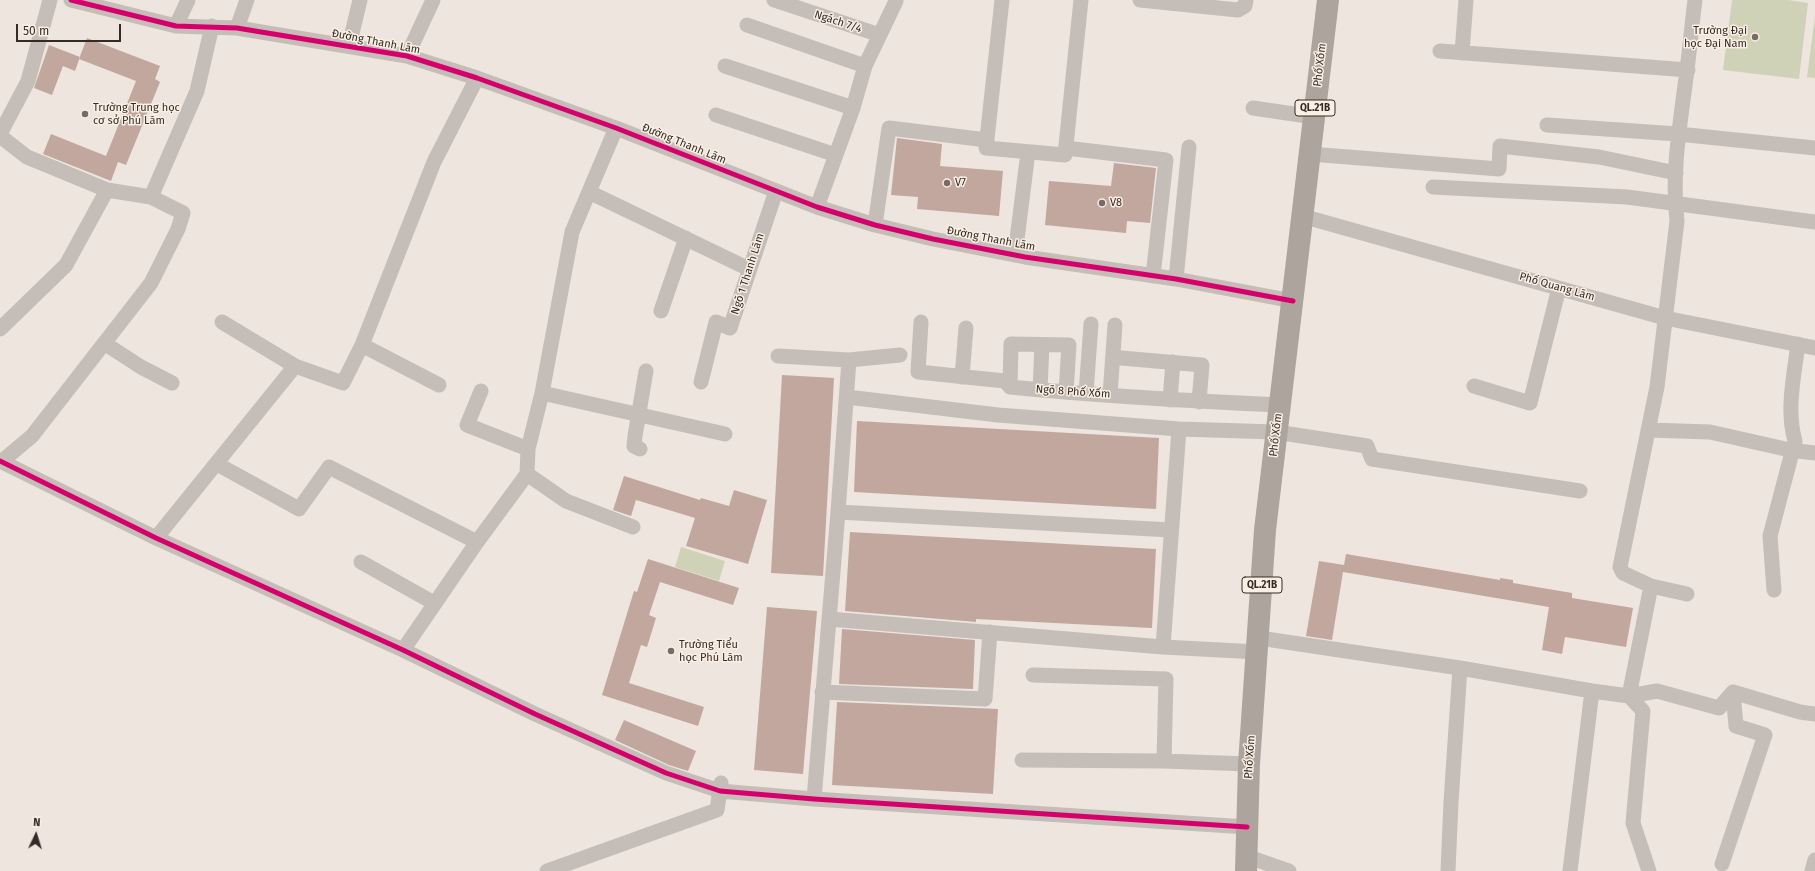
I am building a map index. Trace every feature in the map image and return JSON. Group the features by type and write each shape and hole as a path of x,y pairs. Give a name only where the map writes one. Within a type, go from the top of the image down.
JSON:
{"highway":[{"name":"Phố Xốm","path":"1246,863 1249,764 1265,530 1328,0"}],"street":[{"path":"50,0 28,81 0,135 29,153 107,190 151,197 183,213 178,229 151,283 32,436 0,461 156,538 403,650 666,773 720,787 814,799 1247,827"},
{"name":"Đường Thanh Lãm","path":"71,0 93,3 176,26 237,28 407,56 477,78 616,128 817,207 875,225 933,239 1015,255 1176,279 1293,301"},
{"path":"176,26 188,0"},
{"path":"237,28 247,0"},
{"path":"349,46 360,0"},
{"path":"407,56 434,0"},
{"name":"Ngách 7/4","path":"774,0 880,36"},
{"path":"1002,0 986,148 1065,155 1081,0"},
{"path":"1140,0 1238,10 1245,6 1246,0"},
{"path":"1462,52 1466,0"},
{"path":"1687,594 1651,586 1623,573 1620,567 1657,388 1677,220 1675,203 1678,134 1688,70 1695,0"},
{"path":"817,207 853,108 865,66 896,1"},
{"path":"747,25 865,66"},
{"path":"151,197 197,91 212,26"},
{"path":"1440,51 1688,70"},
{"path":"725,66 853,108"},
{"path":"222,322 295,366 343,383 362,345 434,162 477,78"},
{"path":"1252,108 1314,117"},
{"path":"716,114 836,155"},
{"path":"1547,125 1678,134 1815,148"},
{"path":"403,650 434,603 527,474 528,449 542,393 572,232 616,128"},
{"path":"875,225 889,128 987,140"},
{"path":"1310,154 1499,169 1500,146 1599,156 1676,173"},
{"path":"1176,279 1189,147"},
{"path":"1066,148 1166,160 1153,276"},
{"path":"1015,255 1028,152"},
{"path":"1433,187 1597,195 1675,203 1815,222"},
{"path":"0,329 66,265 107,190"},
{"name":"Ngõ 1 Thanh Lãm","path":"701,382 716,322 730,328 776,191"},
{"path":"589,192 749,269"},
{"name":"Phố Quang Lãm","path":"1302,216 1665,318 1815,348"},
{"path":"661,311 686,238"},
{"path":"1474,386 1530,402 1559,288"},
{"name":"Ngõ 8 Phố Xốm","path":"921,322 918,372 1005,381 1010,387 1040,390 1199,402 1280,406"},
{"path":"1086,393 1091,324"},
{"path":"1110,395 1115,326"},
{"path":"962,377 966,328"},
{"path":"104,343 141,367 172,383"},
{"path":"1010,387 1011,344 1069,345 1066,392"},
{"path":"1774,590 1770,536 1776,506 1795,441 1791,431 1791,398 1798,344"},
{"path":"362,345 439,385"},
{"path":"1040,390 1042,345"},
{"path":"778,356 849,360 900,355"},
{"path":"1121,358 1202,365 1199,402"},
{"path":"814,799 849,360"},
{"path":"1170,400 1173,362"},
{"path":"156,538 295,366"},
{"path":"640,449 634,446 637,414 646,371"},
{"path":"481,391 467,425 528,449"},
{"path":"542,393 725,434"},
{"path":"847,397 998,415 1179,429 1276,432 1367,446 1372,459 1580,492"},
{"path":"1163,647 1179,429"},
{"path":"1648,430 1710,432 1792,450 1815,453"},
{"path":"217,464 299,509 329,467 477,542"},
{"path":"527,474 566,501 633,527"},
{"path":"838,512 1172,530"},
{"path":"361,562 434,603"},
{"path":"1629,696 1651,586"},
{"path":"828,619 1163,647 1258,645 1460,668 1629,696 1657,690 1719,708 1733,692"},
{"path":"822,692 985,700 990,632"},
{"path":"1448,871 1460,668"},
{"path":"1033,675 1166,679 1164,761"},
{"path":"1570,871 1592,691"},
{"path":"1733,692 1800,712 1815,714"},
{"path":"1722,864 1765,735 1736,726 1733,692"},
{"path":"1629,696 1643,711 1633,823 1649,871"},
{"path":"1022,760 1164,761 1249,764"},
{"path":"547,871 717,810 720,787"},
{"path":"1812,871 1815,860"},
{"path":"1246,863 1288,871"}],"green space":[{"path":"1732,0 1788,0 1808,3 1799,79 1723,70"},
{"path":"1815,16 1815,78 1807,77"},
{"path":"681,547 725,561 719,581 675,567"}],"building":[{"path":"87,38 160,66 155,79 160,82 126,165 118,162 111,181 43,154 51,134 106,156 136,81 79,59"},
{"path":"49,45 80,57 75,71 63,66 52,95 34,88"},
{"name":"V7","path":"897,138 942,144 940,166 1003,171 999,216 917,209 918,197 891,195"},
{"name":"V8","path":"1114,163 1156,168 1150,223 1127,221 1126,233 1045,225 1049,181 1111,186"},
{"path":"782,375 834,378 823,576 771,573"},
{"path":"857,421 1159,438 1156,509 854,492"},
{"path":"624,476 700,500 701,498 729,506 734,490 767,500 748,564 686,546 695,518 636,500 631,516 613,510"},
{"path":"850,532 1156,549 1152,628 976,619 976,622 845,611"},
{"path":"1346,554 1500,580 1500,578 1513,580 1513,583 1572,593 1572,598 1633,608 1626,647 1565,637 1562,654 1542,650 1549,607 1343,572 1332,640 1306,636 1319,561 1344,565"},
{"path":"648,559 739,588 733,605 660,582 649,615 656,618 647,647 641,645 629,683 704,707 698,726 602,695 634,591 637,592"},
{"path":"767,607 817,611 803,774 754,770"},
{"path":"842,629 975,640 973,689 839,684"},
{"path":"837,702 998,709 993,794 832,785"},
{"path":"624,720 696,751 688,771 669,765 615,740"}],"cycle path":[{"path":"71,0 176,26 237,28 407,56 477,78 616,128 817,207 875,225 933,239 1025,257 1176,279 1293,301"},
{"path":"0,461 156,538 403,650 535,714 666,773 720,791 814,799 1247,827"}],"place":[{"name":"Trường Đại học Đại Nam","path":"1755,37"},
{"name":"Trường Trung học cơ sở Phú Lãm","path":"85,114"},
{"name":"V7","path":"947,183"},
{"name":"V8","path":"1102,203"},
{"name":"Trường Tiểu học Phú Lãm","path":"671,651"}]}
